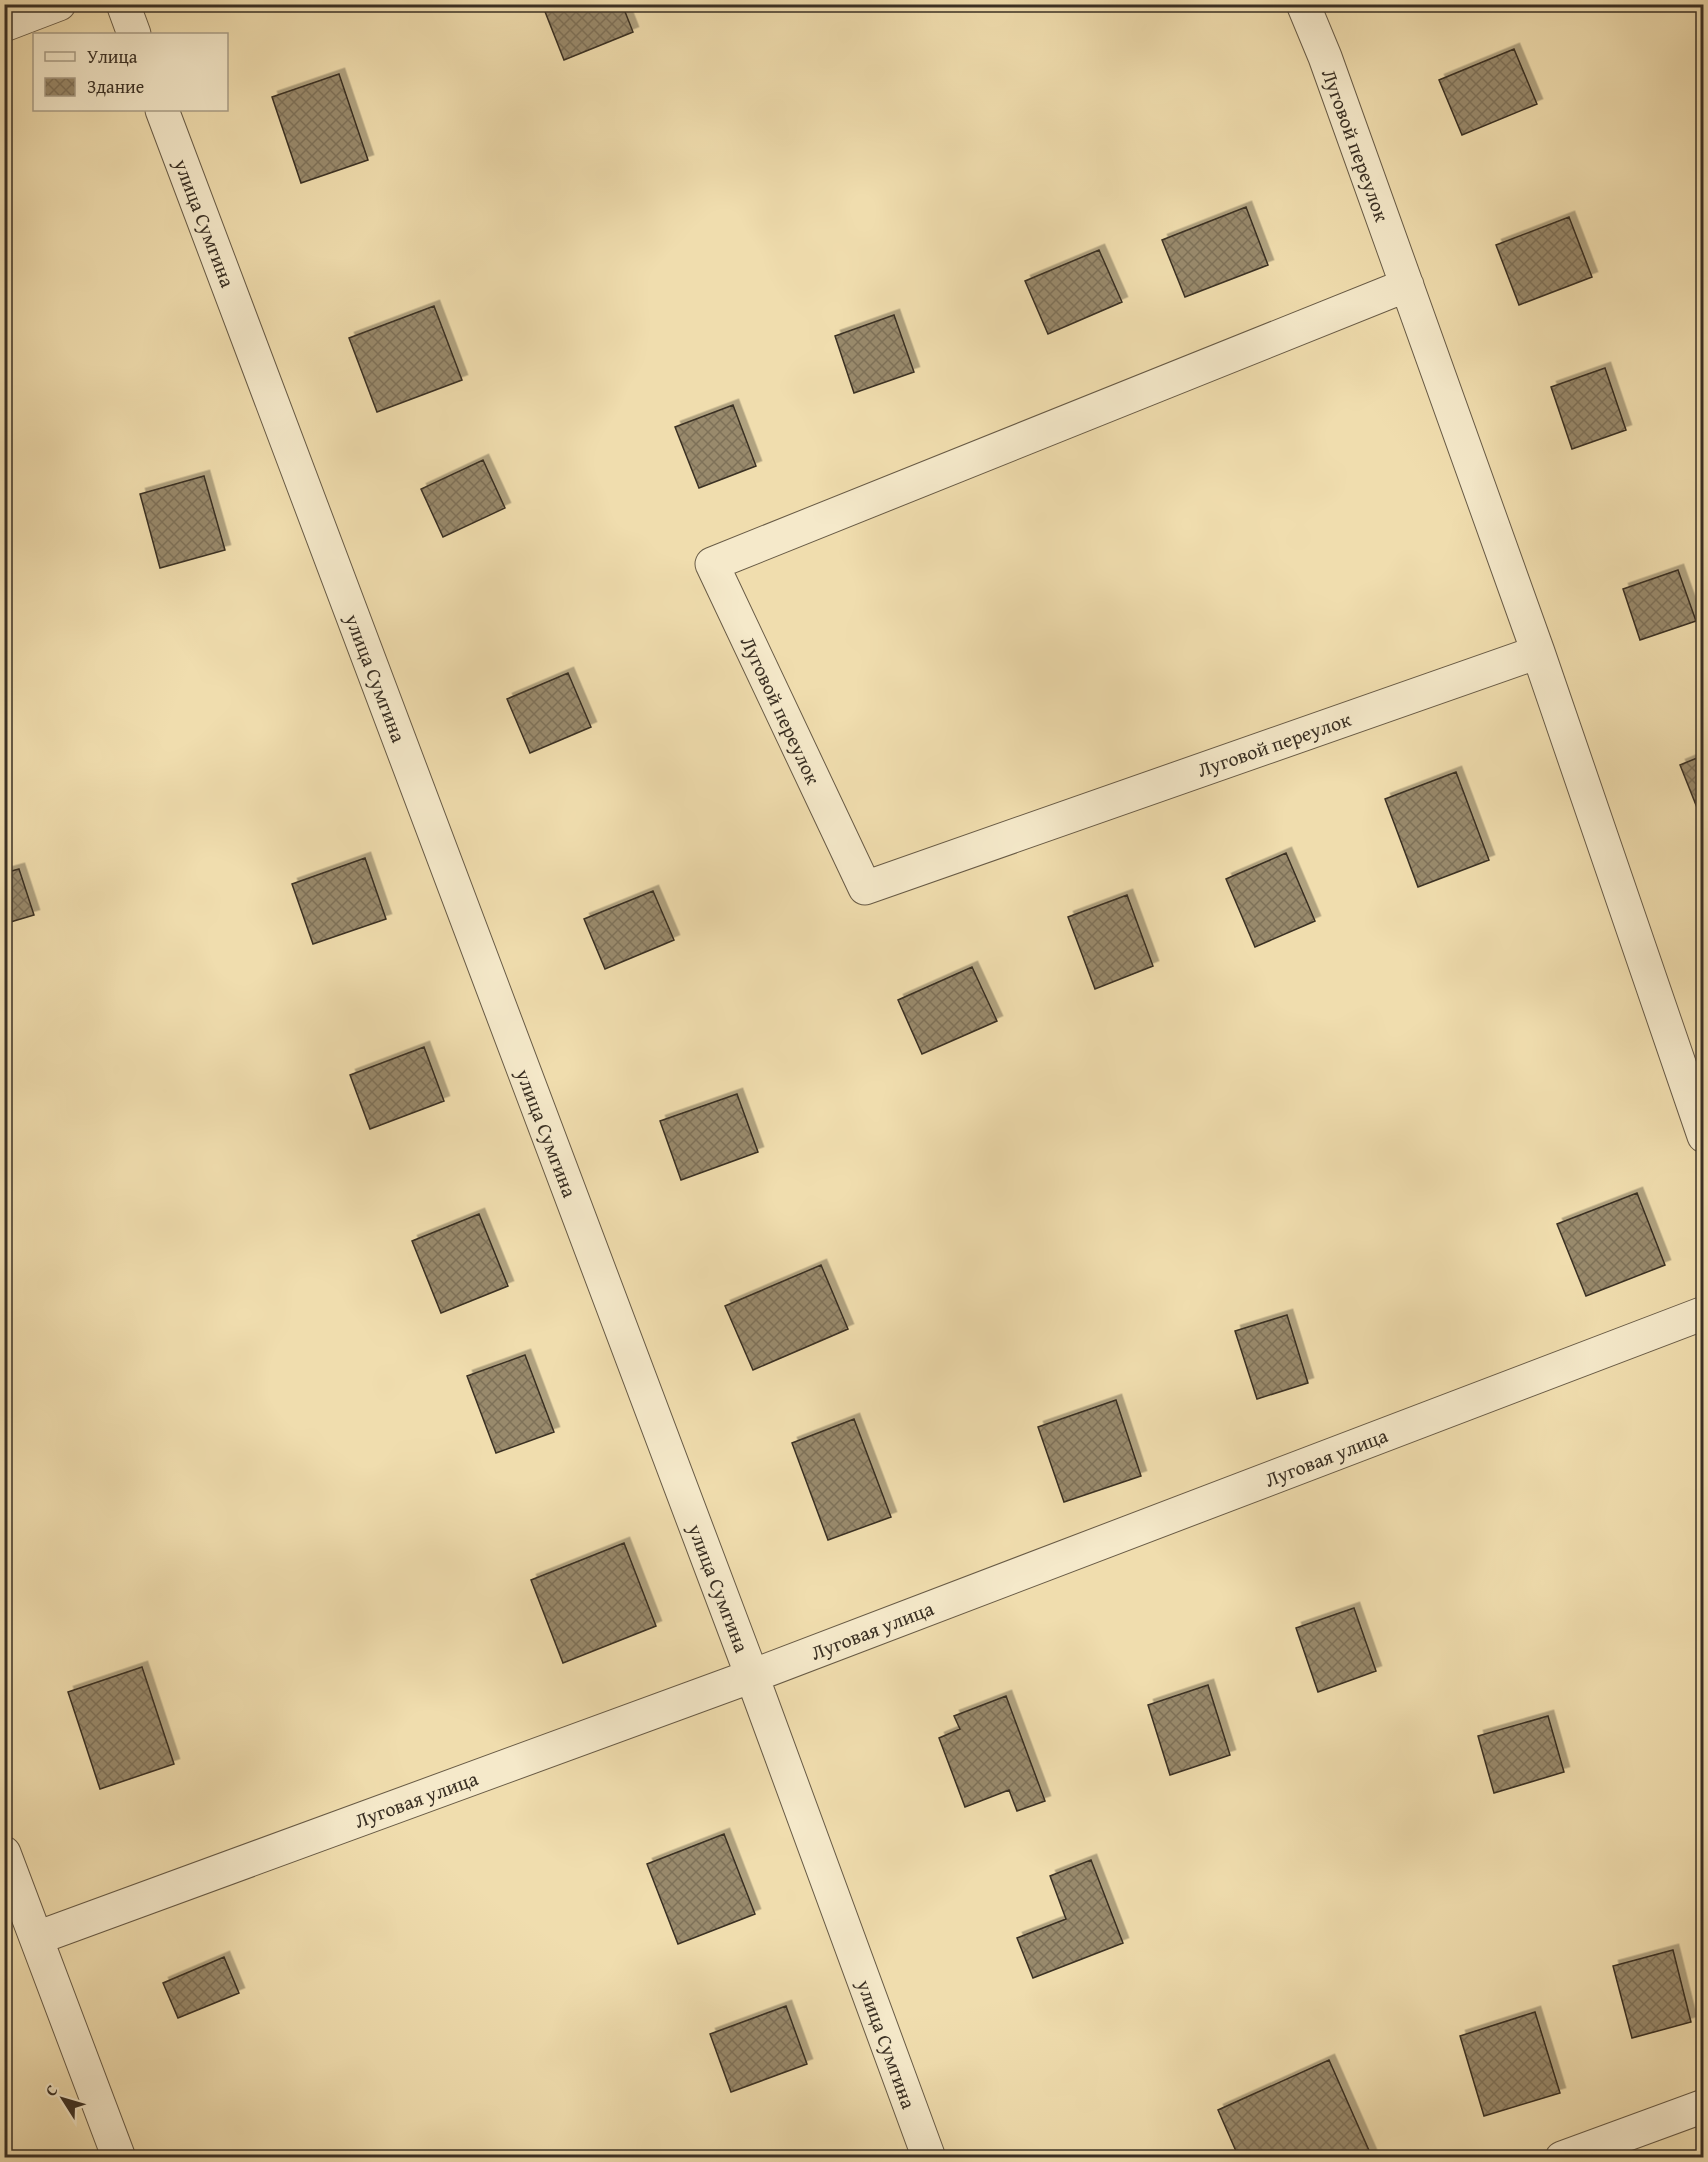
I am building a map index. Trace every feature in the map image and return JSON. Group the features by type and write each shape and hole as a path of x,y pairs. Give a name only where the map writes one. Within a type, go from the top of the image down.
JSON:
{"street":[{"path":"4,25 59,4"},
{"path":"123,4 134,33"},
{"name":"Луговой переулок","path":"1304,4 1538,652 1704,1136"},
{"name":"улица Сумгина","path":"162,111 752,1676 929,2157"},
{"name":"Луговой переулок","path":"1407,285 712,564 865,888 1538,652"},
{"name":"Луговая улица","path":"37,1938 752,1676 1704,1313"},
{"path":"4,1853 119,2157"},
{"path":"1562,2157 1704,2106"}],"building":[{"path":"542,4 622,4 633,32 564,60"},
{"path":"1514,49 1537,104 1462,135 1439,80"},
{"path":"339,74 368,160 301,183 272,97"},
{"path":"1246,207 1268,265 1185,297 1162,240"},
{"path":"1569,217 1592,277 1519,305 1496,245"},
{"path":"1099,250 1122,302 1048,334 1025,281"},
{"path":"434,306 462,380 377,412 349,338"},
{"path":"894,315 914,372 854,393 835,336"},
{"path":"1605,368 1626,430 1572,449 1551,387"},
{"path":"733,405 756,466 699,488 675,427"},
{"path":"483,460 505,508 443,537 421,489"},
{"path":"204,476 225,550 160,568 140,494"},
{"path":"1678,570 1696,621 1640,640 1623,589"},
{"path":"568,673 591,727 530,753 507,699"},
{"path":"1704,755 1704,814 1700,815 1680,765"},
{"path":"1456,772 1489,860 1418,887 1385,799"},
{"path":"1286,853 1315,921 1255,947 1226,879"},
{"path":"365,858 386,919 313,944 292,884"},
{"path":"19,869 34,915 4,924 4,873"},
{"path":"653,891 674,940 605,969 584,919"},
{"path":"1127,895 1153,966 1095,989 1068,917"},
{"path":"972,967 997,1021 922,1054 898,1000"},
{"path":"424,1047 444,1101 370,1129 350,1075"},
{"path":"737,1094 758,1152 681,1180 660,1121"},
{"path":"1637,1193 1665,1265 1586,1296 1557,1224"},
{"path":"479,1214 508,1286 441,1313 412,1241"},
{"path":"821,1265 848,1329 753,1370 725,1306"},
{"path":"1287,1315 1308,1383 1257,1399 1235,1331"},
{"path":"525,1355 554,1432 496,1453 467,1376"},
{"path":"1116,1400 1141,1476 1064,1502 1038,1427"},
{"path":"854,1419 891,1517 828,1540 792,1443"},
{"path":"624,1543 656,1626 563,1663 531,1580"},
{"path":"1354,1608 1376,1671 1318,1692 1296,1628"},
{"path":"142,1667 174,1764 100,1789 68,1692"},
{"path":"1208,1685 1230,1755 1170,1775 1148,1705"},
{"path":"1006,1696 1045,1801 1017,1811 1009,1790 965,1807 939,1738 960,1729 954,1716"},
{"path":"1548,1716 1564,1772 1494,1793 1478,1736"},
{"path":"724,1834 755,1914 678,1944 647,1864"},
{"path":"1091,1860 1123,1943 1033,1978 1017,1938 1066,1919 1050,1876"},
{"path":"1673,1950 1691,2022 1632,2038 1613,1966"},
{"path":"224,1957 239,1993 178,2018 163,1983"},
{"path":"786,2006 807,2064 731,2092 710,2034"},
{"path":"1535,2012 1560,2093 1484,2116 1460,2036"},
{"path":"1329,2060 1371,2155 1365,2158 1239,2158 1218,2110"}]}
